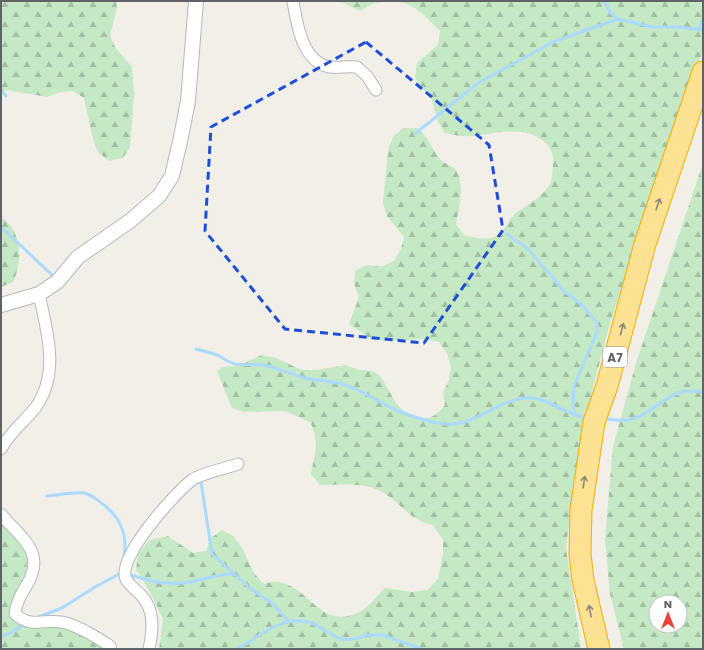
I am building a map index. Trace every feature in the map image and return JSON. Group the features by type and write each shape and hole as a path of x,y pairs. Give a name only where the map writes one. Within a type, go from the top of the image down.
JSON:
{"highway":[{"name":"A7","path":"599,649 583,580 580,554 581,510 594,422 607,386 645,244 703,72"}],"street":[{"path":"1,305 39,294 57,282 78,257 130,221 159,196 172,176 188,101 196,1"},
{"path":"293,1 297,24 306,49 315,62 330,67 357,67 367,76 376,90"},
{"path":"1,450 36,406 49,376 51,354 39,294"},
{"path":"149,649 152,613 146,600 126,580 124,570 130,557 158,514 193,479 238,464"},
{"path":"1,514 13,529 29,544 35,560 33,574 16,604 15,614 28,622 64,622 89,633 110,646 111,649"}],"highlighted area":[{"path":"366,42 489,145 503,230 424,343 285,329 205,231 211,127"}],"green space":[{"path":"1,1 116,1 117,8 110,35 115,47 132,67 134,94 130,147 123,158 109,161 98,152 93,139 84,98 73,91 60,92 47,97 7,90 1,92"},
{"path":"339,1 385,1 372,4 360,11"},
{"path":"392,1 703,1 703,50 610,323 591,396 575,477 566,548 581,649 159,649 163,619 151,594 136,569 138,555 149,540 168,536 193,553 206,551 211,538 222,530 233,536 242,548 254,573 264,584 279,582 290,586 300,592 326,613 337,616 349,616 363,610 369,606 385,588 412,592 427,590 438,579 443,553 443,540 433,525 418,520 387,495 372,488 346,484 320,485 311,474 316,442 310,422 285,411 244,412 232,408 217,371 223,367 237,366 262,355 276,358 302,370 316,370 345,365 359,370 373,371 378,374 397,404 406,413 419,418 434,416 445,405 443,392 449,380 451,367 447,353 439,342 425,339 385,341 371,339 349,324 359,297 354,284 355,271 367,265 381,267 394,261 401,249 404,237 387,216 383,203 388,150 393,137 403,128 418,128 442,161 455,169 461,189 456,224 464,235 484,239 495,237 504,229 514,215 543,193 551,181 553,161 552,153 546,143 532,134 523,132 506,132 466,136 445,133 438,122 431,97 421,88 415,77 417,63 438,45 440,31 413,7 400,2"},
{"path":"703,163 703,649 624,649 610,594 605,540 613,446 636,363"},
{"path":"1,217 8,223 17,238 19,256 13,282 1,287"},
{"path":"1,518 26,548 26,573 19,588 12,615 17,622 27,626 68,628 104,649 1,649"}],"waterway":[{"path":"604,1 610,12 618,19"},
{"path":"416,133 478,83 553,42 618,19 652,27 678,27 703,30"},
{"path":"698,30 703,19"},
{"path":"1,90 6,96"},
{"path":"1,227 52,275"},
{"path":"507,234 528,249 563,290 583,306 597,323 597,332 574,386 573,404 575,416"},
{"path":"196,349 219,356 235,364 263,365 309,379 334,382 349,386 396,410 433,422 456,424 476,418 505,403 525,398 540,399 570,413 585,417"},
{"path":"607,419 626,420 641,416 667,399 683,391 703,392"},
{"path":"197,481 201,482 212,554 251,589 273,604 289,622"},
{"path":"47,496 84,493 92,496 107,507 121,526 125,541 124,557"},
{"path":"36,618 62,608 95,587 123,572"},
{"path":"128,574 155,582 169,583 189,582 220,575 233,574"},
{"path":"237,649 268,630 293,621 311,623 338,638 355,639 366,635 382,635 422,649"},
{"path":"1,636 9,634 26,623"}]}
